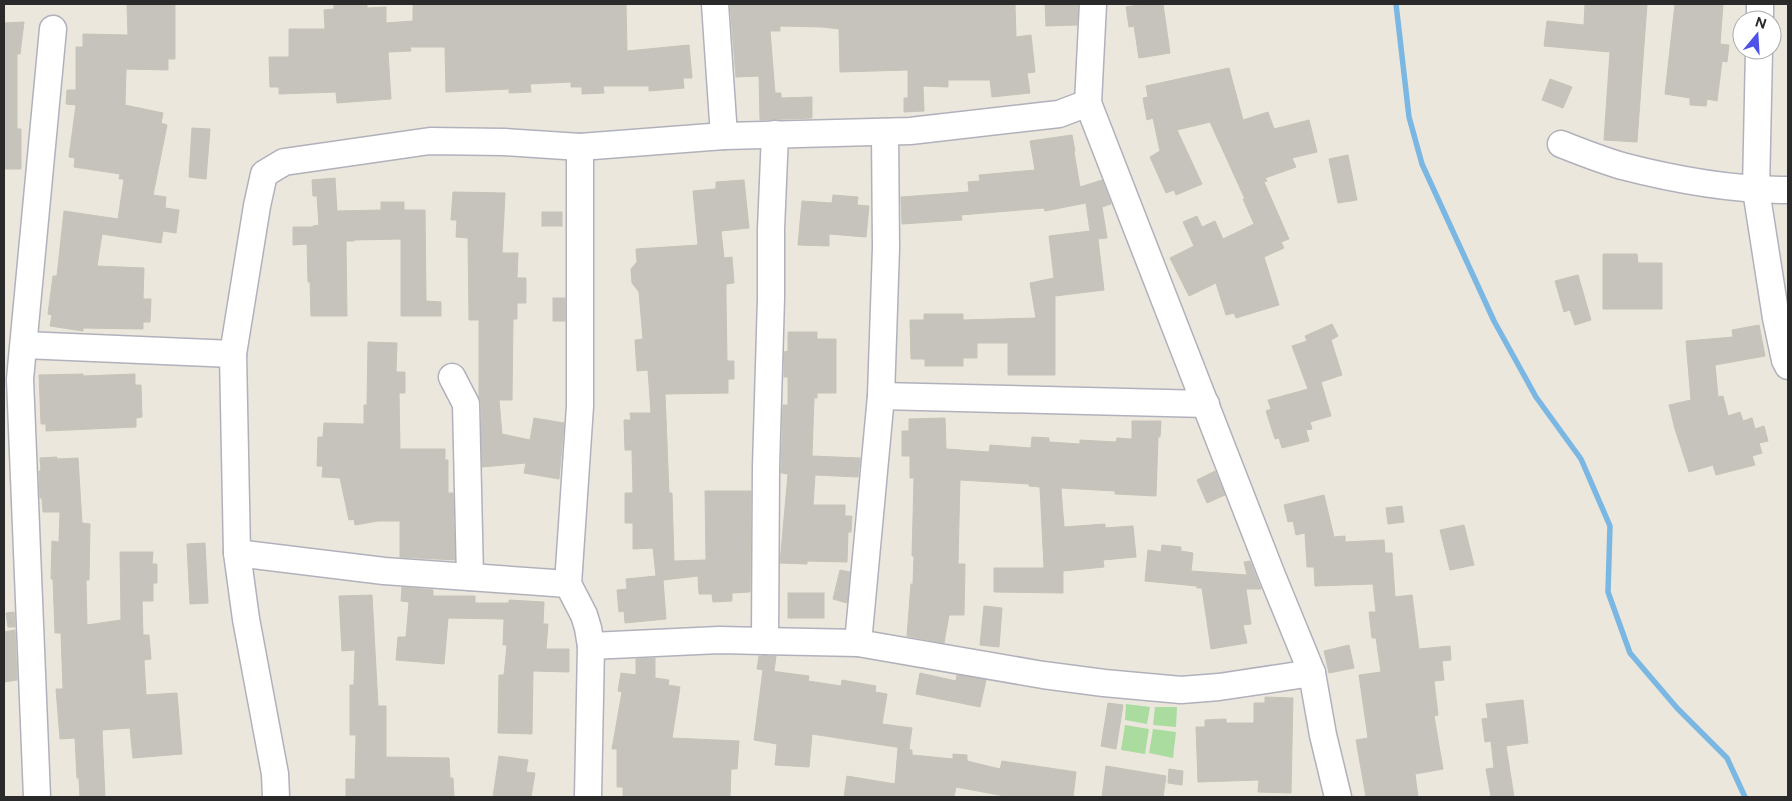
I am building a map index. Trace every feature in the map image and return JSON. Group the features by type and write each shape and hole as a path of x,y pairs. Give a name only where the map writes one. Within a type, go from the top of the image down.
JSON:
{"street":[{"path":"715,4 724,136"},
{"path":"1093,4 1088,103 1312,673 1325,744 1338,797"},
{"path":"37,797 20,379 53,29"},
{"path":"1759,60 1756,190 1776,318 1788,366"},
{"path":"276,797 275,774 246,619 238,553 233,354 264,174 284,162 430,141 504,142 580,147 724,136 910,131 1059,114 1088,103"},
{"path":"858,643 881,396 886,248 885,132"},
{"path":"765,641 766,467 775,134"},
{"path":"1561,144 1621,166 1756,190 1788,190"},
{"path":"580,147 580,406 568,584 584,615 591,646 588,797"},
{"path":"24,345 233,354"},
{"path":"452,377 466,404 470,577"},
{"path":"881,396 1206,404"},
{"path":"238,553 384,571 568,584"},
{"path":"591,646 718,640 858,643 1043,674 1142,687 1181,690 1219,687 1312,673"}],"green space":[{"path":"1126,704 1150,707 1147,724 1125,720"},
{"path":"1155,707 1177,707 1176,727 1153,725"},
{"path":"1125,725 1149,729 1145,754 1121,750"},
{"path":"1153,729 1176,732 1173,758 1149,753"}],"building":[{"path":"127,4 175,4 175,59 168,59 168,70 126,69 125,105 163,113 161,123 167,125 153,195 166,197 165,208 179,210 176,233 163,231 161,243 102,234 97,266 144,268 143,299 151,299 150,322 143,322 143,329 83,328 83,331 50,326 52,315 48,314 53,276 57,276 64,211 118,219 124,179 119,179 120,174 74,167 75,158 69,157 76,105 66,104 67,90 76,90 76,47 83,47 83,34 128,35"},
{"path":"367,4 367,8 386,7 386,23 413,21 413,4 626,4 627,51 689,45 692,78 683,78 684,88 649,91 649,86 603,86 604,93 582,94 582,87 571,87 571,82 530,84 531,92 509,93 509,89 446,92 445,47 410,47 411,51 388,52 391,99 337,103 336,92 279,94 279,87 270,87 269,57 289,57 289,29 325,29 324,10 334,9 334,5"},
{"path":"730,4 1015,4 1016,37 1031,35 1035,72 1027,73 1030,93 992,97 990,80 948,80 948,87 923,86 924,111 904,112 904,98 908,98 908,70 840,72 839,29 780,26 780,31 770,31 775,93 781,93 781,98 812,97 812,118 760,120 759,76 736,77"},
{"path":"1045,4 1078,4 1077,25 1046,26"},
{"path":"1144,4 1163,4 1170,53 1139,58 1134,26 1129,27 1126,7"},
{"path":"1585,4 1647,4 1637,142 1604,140 1610,52 1544,46 1547,21 1584,25"},
{"path":"1675,4 1723,4 1720,44 1729,45 1727,62 1722,61 1717,101 1707,99 1706,106 1690,105 1690,98 1665,94"},
{"path":"24,22 20,54 17,54 17,129 21,129 21,169 4,169 4,23"},
{"path":"1229,68 1243,120 1268,112 1274,129 1309,120 1317,152 1292,158 1296,167 1265,178 1267,181 1264,182 1289,239 1281,242 1284,248 1264,257 1279,305 1236,318 1234,313 1226,315 1216,283 1189,296 1170,258 1194,246 1183,222 1197,216 1202,227 1215,221 1223,239 1254,224 1243,199 1245,199 1210,122 1177,130 1202,184 1176,195 1174,190 1166,193 1150,157 1160,151 1153,118 1147,120 1143,98 1148,97 1146,86"},
{"path":"1550,79 1572,87 1563,108 1542,100"},
{"path":"192,128 210,129 206,179 189,177"},
{"path":"1072,135 1080,187 1102,180 1111,204 1102,207 1107,238 1098,239 1104,290 1055,296 1055,375 1008,375 1008,343 977,343 977,358 963,358 963,366 925,366 925,359 911,359 910,320 924,320 924,314 963,314 963,320 1036,318 1030,283 1054,278 1049,236 1090,231 1086,203 1045,211 1044,208 961,215 962,220 902,224 901,197 969,192 968,182 980,181 979,175 1035,170 1030,141"},
{"path":"1348,155 1357,200 1338,203 1329,159"},
{"path":"335,178 337,211 381,210 381,202 404,202 404,210 425,210 426,301 441,302 441,316 401,316 401,239 346,241 347,316 311,316 307,244 293,245 293,227 313,227 319,225 317,196 313,196 312,180"},
{"path":"744,180 749,228 721,231 724,258 732,257 734,283 726,284 727,361 734,361 734,379 728,379 728,393 665,394 669,493 672,493 674,561 706,560 705,491 751,491 750,592 732,593 732,601 713,602 712,594 699,594 698,576 663,580 666,619 625,623 624,611 619,612 617,590 627,589 626,579 656,576 653,548 633,549 633,523 625,523 625,493 633,493 632,450 625,450 624,420 631,420 630,413 651,413 648,370 637,371 635,340 643,339 639,292 632,283 631,269 637,262 636,249 698,245 693,191 716,189 716,182"},
{"path":"453,192 505,193 502,253 518,253 517,278 526,278 526,303 517,303 517,319 513,319 512,400 499,400 502,434 530,440 534,418 564,423 559,479 524,473 526,463 482,467 481,404 479,396 479,320 469,320 468,238 456,237 457,220 451,220"},
{"path":"833,195 858,197 857,205 869,206 866,237 829,234 829,246 798,245 802,201 832,203"},
{"path":"542,212 562,212 562,226 542,226"},
{"path":"1603,254 1637,254 1638,263 1662,263 1662,309 1603,309"},
{"path":"1578,275 1591,320 1575,325 1570,310 1564,312 1555,281"},
{"path":"553,298 565,298 565,321 553,321"},
{"path":"1332,324 1338,336 1331,340 1342,375 1321,382 1331,416 1310,422 1312,429 1306,430 1309,441 1282,448 1279,438 1275,439 1266,411 1271,409 1268,400 1308,389 1292,346 1307,341 1305,336"},
{"path":"1759,325 1765,356 1715,365 1718,397 1723,396 1728,416 1740,412 1743,421 1752,418 1755,429 1764,426 1768,441 1759,443 1762,453 1752,456 1755,465 1716,475 1713,465 1689,472 1669,405 1691,400 1686,341 1733,337 1732,330"},
{"path":"788,332 817,332 817,339 836,339 836,393 817,393 817,398 814,398 812,456 860,458 858,477 815,475 813,505 845,505 845,516 852,516 851,532 848,532 847,562 807,561 807,564 780,563 788,474 781,473 783,405 788,405 788,377 784,377 784,352 788,351"},
{"path":"368,342 397,343 396,372 405,372 405,393 399,393 400,449 445,449 445,460 448,460 448,493 453,493 455,560 400,557 400,521 378,521 355,525 354,519 349,520 340,478 322,477 323,466 317,466 318,437 323,437 324,423 364,424 364,405 367,405"},
{"path":"83,374 83,376 135,374 135,385 141,385 142,417 136,418 136,427 46,431 46,424 41,424 39,375"},
{"path":"945,418 946,449 989,452 990,445 1031,448 1032,437 1049,438 1049,442 1080,444 1080,440 1116,442 1117,438 1132,439 1132,421 1161,421 1160,437 1158,437 1156,496 1115,494 1115,491 1061,488 1064,527 1105,524 1105,528 1133,526 1136,557 1103,560 1104,567 1063,571 1063,593 994,592 994,568 1044,568 1040,487 1029,486 1029,484 960,480 958,564 965,564 964,615 949,615 944,643 907,636 911,584 913,584 914,478 910,478 910,456 902,456 902,431 909,431 909,419"},
{"path":"57,457 57,459 78,458 82,523 90,524 89,580 86,580 87,625 121,620 120,552 153,552 152,564 157,564 157,583 153,583 153,601 142,601 143,635 149,635 151,659 144,660 146,695 177,693 182,754 133,758 130,728 102,730 105,797 80,797 75,738 60,739 56,689 63,689 61,633 55,633 53,579 51,579 52,541 59,542 60,512 43,512 42,498 40,498 39,471 41,471 40,458"},
{"path":"1215,471 1225,495 1207,503 1197,480"},
{"path":"1324,495 1334,537 1345,536 1345,542 1384,540 1385,553 1392,553 1395,597 1412,595 1419,649 1450,646 1451,660 1442,661 1444,680 1434,681 1438,715 1434,716 1443,769 1415,774 1418,797 1366,797 1356,740 1368,738 1359,675 1381,672 1376,638 1372,638 1369,612 1376,612 1373,584 1315,586 1314,567 1307,567 1305,533 1296,535 1293,521 1288,522 1284,505"},
{"path":"1402,506 1404,522 1388,524 1386,508"},
{"path":"1464,525 1474,565 1450,570 1440,530"},
{"path":"205,543 208,603 190,604 187,544"},
{"path":"1162,545 1181,547 1181,551 1193,553 1191,571 1247,575 1244,562 1250,561 1261,589 1246,589 1251,624 1243,625 1247,643 1211,649 1202,588 1145,581 1148,550 1161,552"},
{"path":"840,570 850,572 847,603 833,599"},
{"path":"402,587 433,590 433,596 475,596 475,603 509,603 509,600 544,602 543,624 548,624 546,649 569,649 569,672 533,671 532,734 498,733 499,675 504,675 507,645 503,645 504,619 448,618 444,664 396,660 398,637 406,637 409,602 401,601"},
{"path":"788,593 824,593 824,618 788,618"},
{"path":"372,595 378,706 386,706 386,757 449,758 450,778 453,778 454,797 346,797 346,779 355,779 356,735 350,735 350,685 354,685 355,650 342,651 339,596"},
{"path":"984,606 1002,608 999,647 980,645"},
{"path":"14,612 15,627 8,627 6,613"},
{"path":"15,630 17,680 4,682 4,632"},
{"path":"1349,645 1354,668 1329,673 1324,651"},
{"path":"759,656 776,656 774,671 757,669"},
{"path":"655,658 655,678 669,680 668,685 680,687 672,738 739,741 737,769 731,769 730,797 623,796 623,787 617,787 617,749 612,749 622,692 618,691 621,673 636,675 636,659"},
{"path":"763,670 809,676 808,681 841,686 842,680 876,686 875,692 887,694 882,724 912,728 909,749 812,734 809,767 775,765 777,744 754,740"},
{"path":"920,673 956,681 957,675 986,680 980,707 916,694"},
{"path":"1265,697 1293,698 1291,793 1258,792 1259,780 1198,782 1196,727 1205,727 1205,720 1226,719 1226,723 1254,723 1254,703 1265,703"},
{"path":"1523,700 1528,743 1506,746 1514,797 1491,797 1486,769 1494,768 1491,741 1485,742 1482,719 1488,718 1486,704"},
{"path":"1108,703 1123,705 1116,749 1101,746"},
{"path":"898,748 912,750 912,755 953,759 953,754 967,755 967,761 1000,769 1002,761 1076,772 1073,797 1010,797 956,787 954,797 844,797 847,776 895,784"},
{"path":"499,756 528,760 526,772 535,773 531,797 493,797"},
{"path":"1106,766 1166,776 1163,797 1102,797"},
{"path":"1169,769 1183,771 1182,785 1168,783"}],"waterway":[{"path":"1396,4 1409,117 1422,164 1494,321 1536,397 1581,459 1610,526 1608,592 1630,653 1677,708 1727,758 1745,797"}]}
